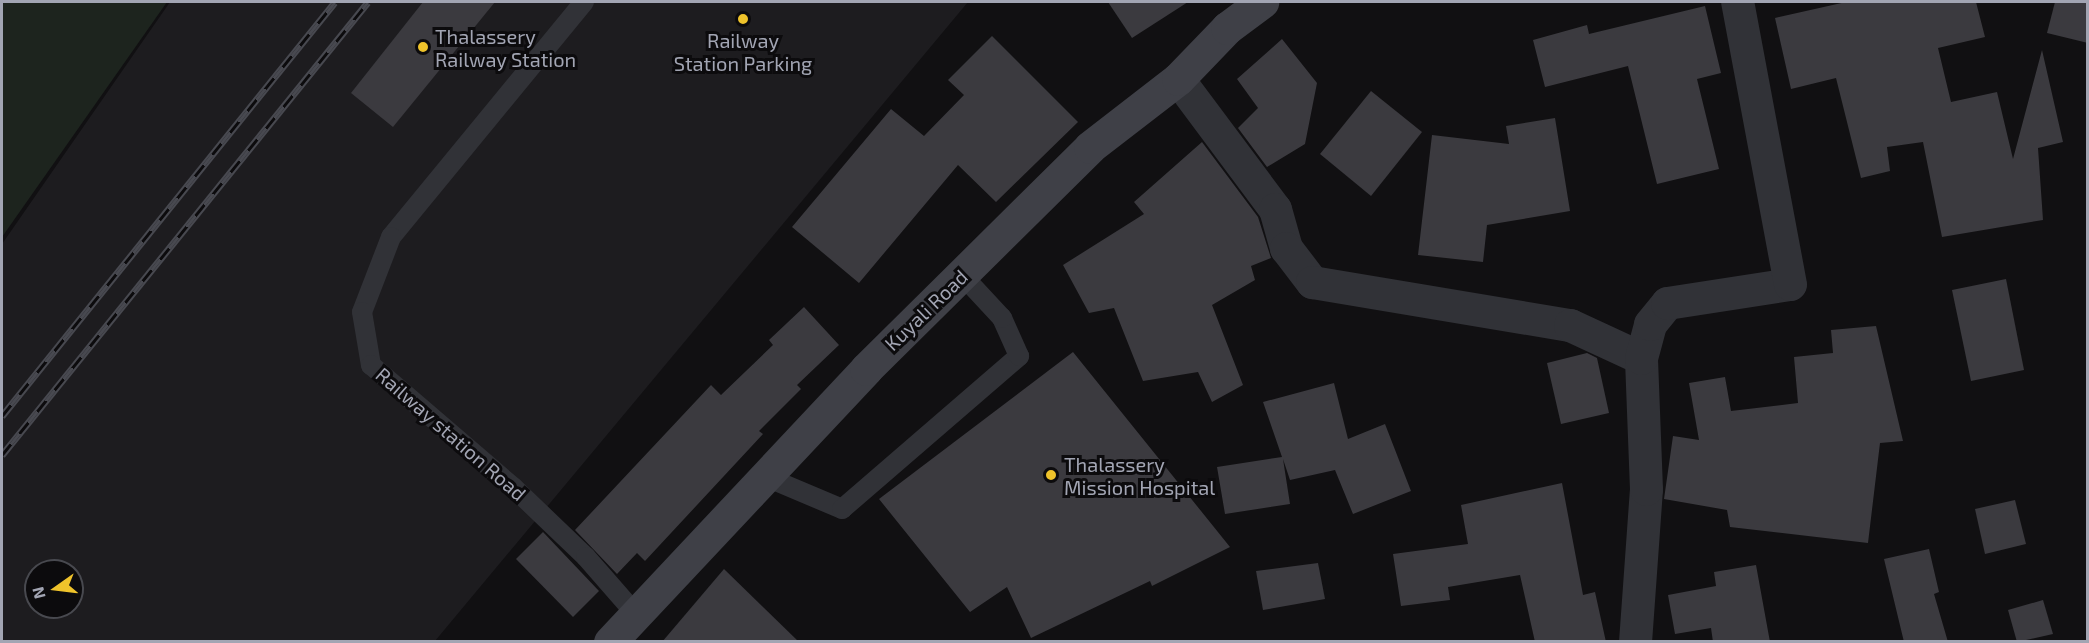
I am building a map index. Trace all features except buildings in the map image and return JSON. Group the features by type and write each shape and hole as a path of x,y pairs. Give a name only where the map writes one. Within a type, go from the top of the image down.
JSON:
{"main road":[{"name":"Kuyali Road","path":"610,642 634,612 764,476 1090,147 1178,78 1227,28 1262,2"}],"street":[{"path":"1635,642 1646,489 1641,357 1650,324 1666,303 1790,284 1737,2"},
{"path":"1178,78 1275,209 1286,248 1312,282 1570,325 1641,357"}],"lane":[{"name":"Railway station Road","path":"584,2 391,237 362,312 371,365 513,487 586,556 634,612"},
{"path":"764,476 842,509 1019,356 1002,318 962,275"}],"shaded area":[{"path":"2,2 167,2 2,237"},
{"path":"170,2 968,2 435,641 2,642 2,244"}],"railway":[{"path":"2,416 335,2"},
{"path":"2,455 368,2"}],"place":[{"name":"Railway Station Parking","path":"743,19"},
{"name":"Thalassery Railway Station","path":"423,47"},
{"name":"Thalassery Mission Hospital","path":"1051,475"}]}
